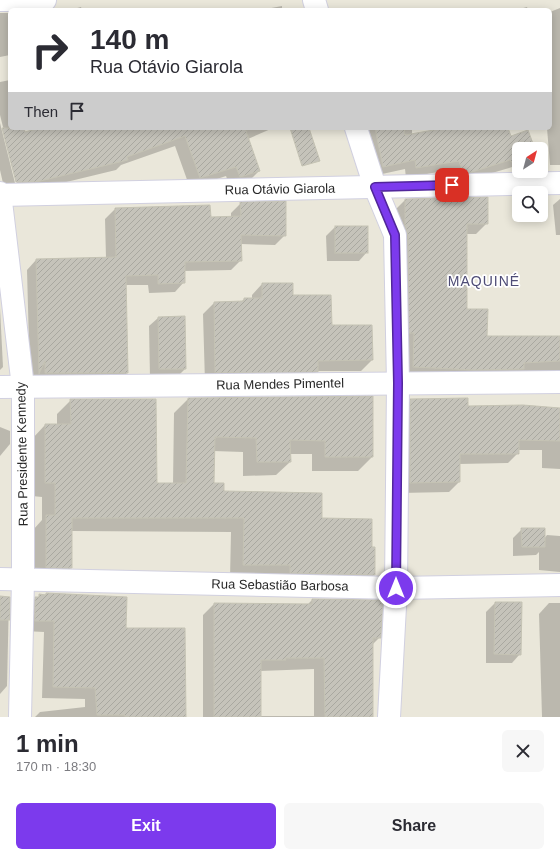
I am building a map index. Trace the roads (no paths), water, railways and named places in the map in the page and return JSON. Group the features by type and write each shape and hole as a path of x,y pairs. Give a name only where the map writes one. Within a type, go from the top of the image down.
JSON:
{"street":[{"path":"0,0 45,0"},
{"path":"357,130 375,187 395,235 398,383 396,588 389,717"},
{"name":"Rua Otávio Giarola","path":"0,194 560,183"},
{"name":"Rua Presidente Kennedy","path":"0,194 23,387 23,579 20,717"},
{"name":"Rua Mendes Pimentel","path":"0,387 560,382"},
{"name":"Rua Sebastião Barbosa","path":"0,579 396,588 560,585"}],"district":[{"name":"MAQUINÉ","path":"484,281"}]}
